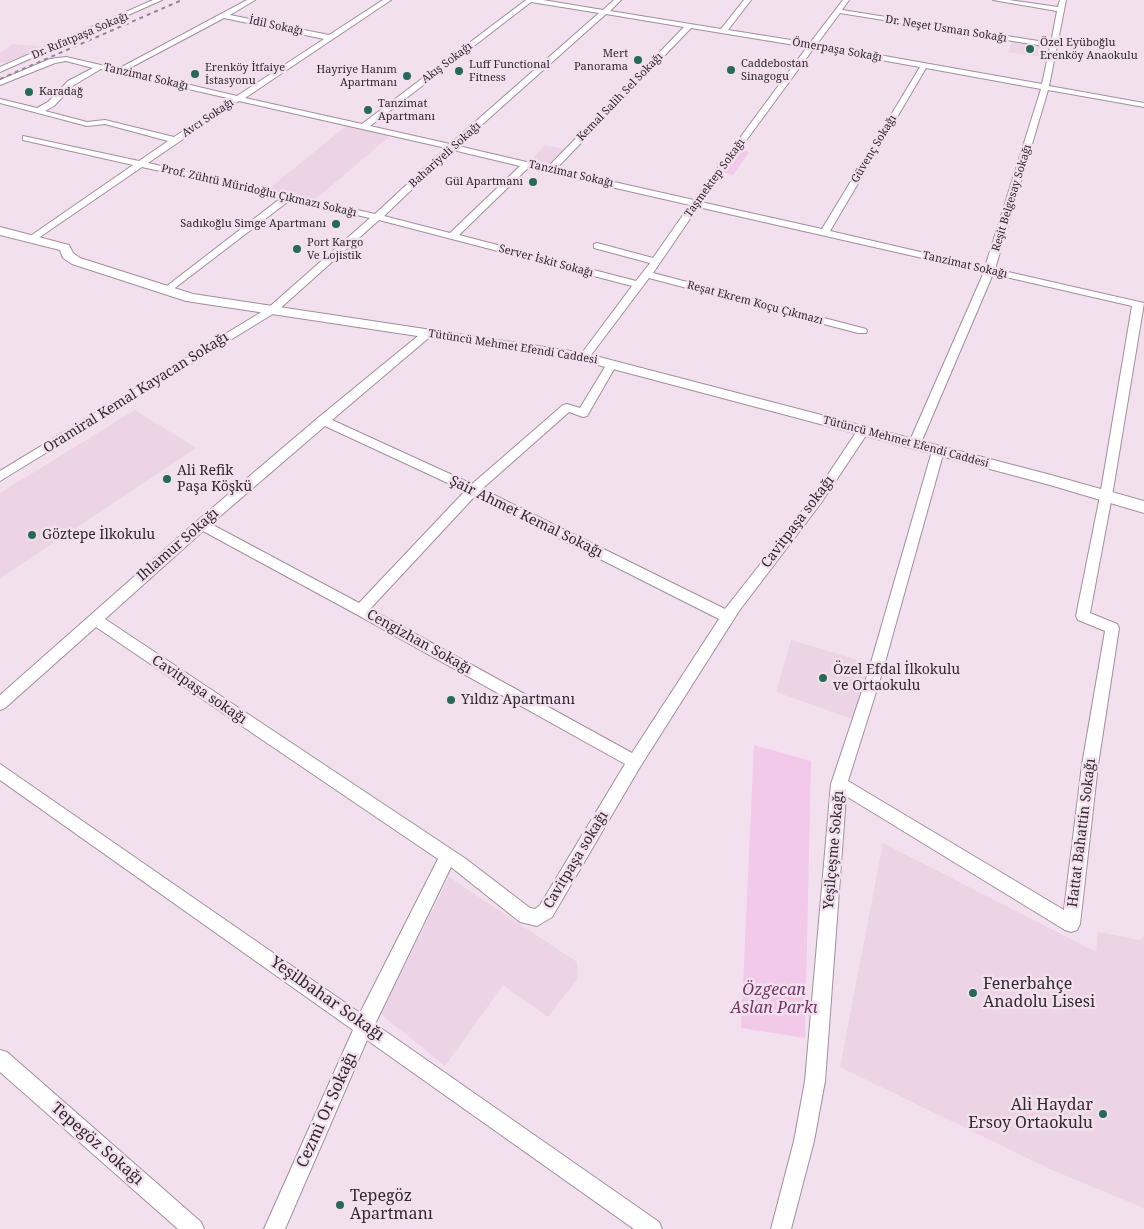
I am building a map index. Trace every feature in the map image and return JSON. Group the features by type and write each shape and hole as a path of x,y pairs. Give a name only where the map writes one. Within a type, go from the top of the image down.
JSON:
{"main road":[{"name":"Tütüncü Mehmet Efendi Caddesi","path":"0,231 65,248 67,255 76,261 191,298 584,357 1144,507"}],"street":[{"name":"Dr. Rıfatpaşa Sokağı","path":"0,70 159,0"},
{"path":"119,71 252,0"},
{"name":"Avcı Sokağı","path":"31,239 175,140 388,0"},
{"name":"Ömerpaşa Sokağı","path":"530,0 813,46 1144,105"},
{"name":"Akış Sokağı","path":"364,127 530,0"},
{"name":"Bahariyeli Sokağı","path":"272,310 618,0"},
{"path":"723,31 748,0"},
{"name":"Taşmektep Sokağı","path":"584,357 656,262 696,203 846,0"},
{"path":"996,0 1061,10"},
{"name":"Reşit Belgesay Sokağı","path":"914,445 989,271 1045,88 1063,0"},
{"name":"Dr. Neşet Usman Sokağı","path":"838,11 1054,46"},
{"name":"İdil Sokağı","path":"222,15 330,38"},
{"name":"Kemal Salih Sel Sokağı","path":"551,169 690,25"},
{"name":"Tanzimat Sokağı","path":"0,83 60,59 551,169 1141,305"},
{"name":"Güvenç Sokağı","path":"825,232 924,66"},
{"path":"37,112 51,104 71,83 100,67"},
{"path":"0,101 87,124 105,122 175,140"},
{"name":"Prof. Zühtü Müridoğlu Çıkmazı Sokağı","path":"26,138 377,217"},
{"path":"453,236 527,164"},
{"path":"167,291 287,198"},
{"name":"Server İskit Sokağı","path":"377,217 639,285"},
{"path":"596,246 656,262"},
{"name":"Reşat Ekrem Koçu Çıkmazı","path":"647,274 862,331"},
{"path":"1106,496 1141,305"},
{"name":"Oramiral Kemal Kayacan Sokağı","path":"0,477 272,310"},
{"name":"Ihlamur Sokağı","path":"0,704 202,524 428,333"},
{"path":"360,610 473,490 566,408 583,413 612,364"},
{"name":"Şair Ahmet Kemal Sokağı","path":"323,420 473,490 728,616"},
{"name":"Cavitpaşa sokağı","path":"94,619 448,856 527,917 540,917 546,911 634,762 728,616 817,500 863,431"},
{"name":"Yeşilçeşme Sokağı","path":"781,1229 805,1134 815,1081 840,784 875,673 938,451"},
{"name":"Hattat Bahattin Sokağı","path":"840,784 1071,924 1090,764 1112,628 1082,616 1106,496"},
{"name":"Cengizhan Sokağı","path":"202,524 634,762"},
{"name":"Yeşilbahar Sokağı","path":"0,771 652,1229"},
{"name":"Cezmi Or Sokağı","path":"274,1229 364,1026 448,856"},
{"name":"Tepegöz Sokağı","path":"0,1058 194,1229"}],"shaded area":[{"name":"Özel Eyüboğlu Erenköy Anaokulu","path":"1012,40 1052,47 1048,58 1008,52"},
{"path":"12,44 47,47 11,63 0,62 0,53"},
{"path":"346,126 390,136 312,202 265,192"},
{"path":"545,145 568,150 551,168 529,163"},
{"name":"Göztepe İlkokulu","path":"135,410 196,448 0,578 0,493"},
{"name":"Özel Efdal İlkokulu ve Ortaokulu","path":"791,640 868,663 855,720 776,692"},
{"name":"Fenerbahçe Anadolu Lisesi","path":"883,843 1096,952 1098,932 1140,940 1144,936 1144,1208 1052,1170 840,1067"},
{"path":"449,877 577,962 578,978 548,1017 503,985 445,1066 381,1014"}],"green space":[{"path":"739,149 749,152 733,175 723,172"},
{"name":"Özgecan Aslan Parkı","path":"754,745 811,761 805,1038 741,1028"}],"railway":[{"path":"0,79 182,0"}],"place":[{"name":"Özel Eyüboğlu Erenköy Anaokulu","path":"1030,49"},
{"name":"Mert Panorama","path":"638,60"},
{"name":"Caddebostan Sinagogu","path":"731,70"},
{"name":"Luff Functional Fitness","path":"459,71"},
{"name":"Erenköy İtfaiye İstasyonu","path":"195,74"},
{"name":"Hayriye Hanım Apartmanı","path":"407,76"},
{"name":"Karadağ","path":"29,92"},
{"name":"Tanzimat Apartmanı","path":"368,110"},
{"name":"Gül Apartmanı","path":"533,182"},
{"name":"Sadıkoğlu Simge Apartmanı","path":"336,224"},
{"name":"Port Kargo Ve Lojistik","path":"297,249"},
{"name":"Ali Refik Paşa Köşkü","path":"167,479"},
{"name":"Göztepe İlkokulu","path":"32,535"},
{"name":"Özel Efdal İlkokulu ve Ortaokulu","path":"823,678"},
{"name":"Yıldız Apartmanı","path":"451,700"},
{"name":"Fenerbahçe Anadolu Lisesi","path":"973,993"},
{"name":"Ali Haydar Ersoy Ortaokulu","path":"1103,1114"},
{"name":"Tepegöz Apartmanı","path":"340,1205"}]}
